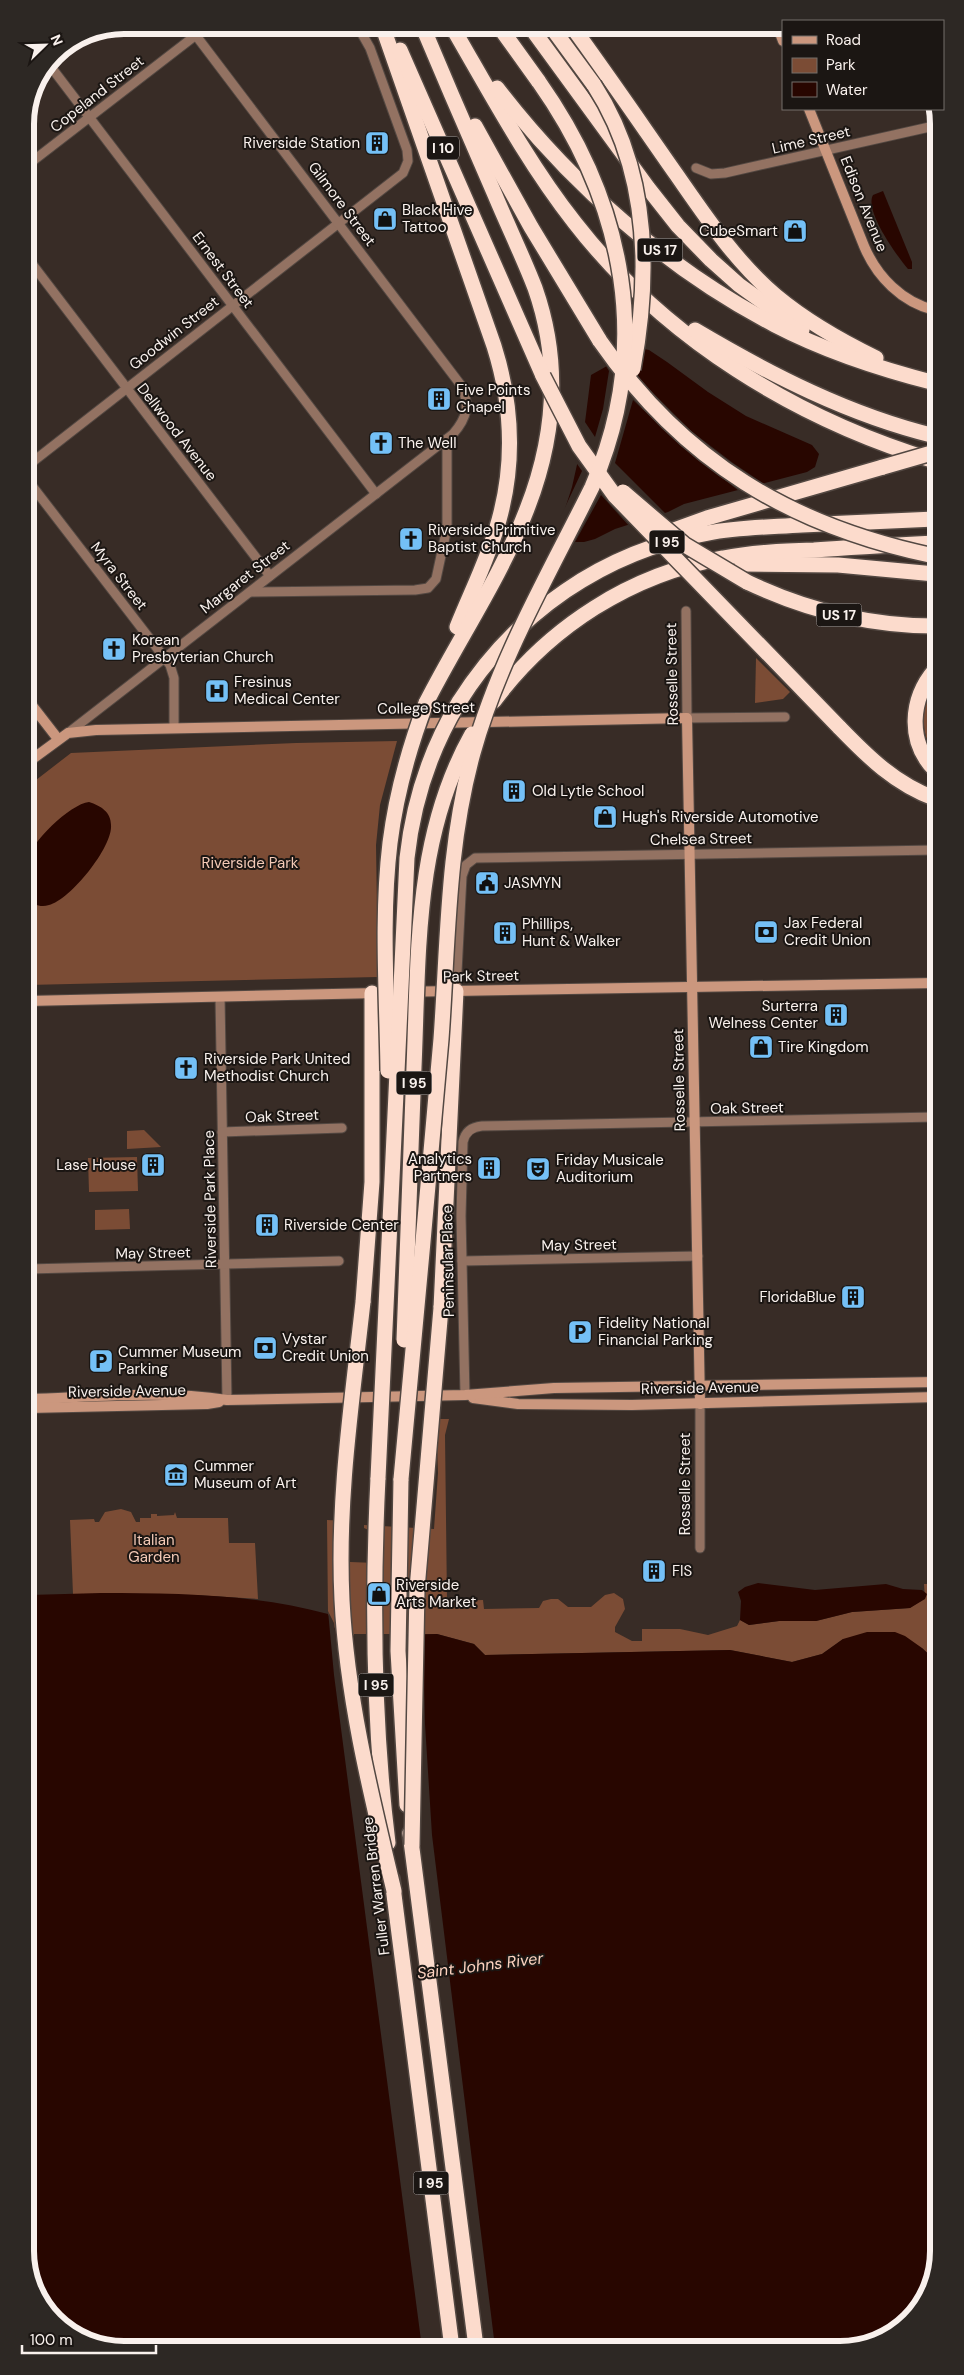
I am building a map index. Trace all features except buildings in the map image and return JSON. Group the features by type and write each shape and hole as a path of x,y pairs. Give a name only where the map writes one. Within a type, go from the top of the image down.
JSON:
{"highway":[{"path":"385,34 494,346 506,393 510,425 508,474 499,522 426,703 403,775 388,858 389,1250"},
{"name":"I 10","path":"394,34 543,376"},
{"path":"426,34 535,288 548,334 552,385 551,416 546,448 527,510 506,554 426,703"},
{"path":"427,34 463,106 531,227 600,341 631,383 675,429 713,461 783,505 827,526 877,543 930,555"},
{"path":"456,34 517,138 556,197 591,243 630,285 661,314 695,340 765,387 853,431 930,459"},
{"name":"US 17","path":"457,34 494,85 527,125 576,177 621,218 679,264 739,305 788,331 847,356 889,371 930,382"},
{"path":"504,34 563,118 585,161 604,205 617,252 624,299 626,347 621,395 610,442"},
{"path":"536,34 648,188 688,237 727,275 752,295 805,331 847,356"},
{"path":"401,1479 435,1103 450,878 462,798 478,736 499,675 592,487 625,400 636,353 643,239 639,199 628,155 610,113 594,85 557,34"},
{"path":"577,34 711,224 754,275 784,302 840,339 892,367 930,381"},
{"path":"630,285 690,328 819,396 871,418 930,435"},
{"path":"543,376 579,446 615,496 839,727 890,776 910,788 930,796"},
{"name":"US 17","path":"543,376 574,431 593,457 625,493 685,545 747,582 784,598 829,612 884,623 930,626"},
{"path":"590,575 637,546 678,528 930,453"},
{"name":"I 95","path":"389,1250 409,843 415,812 428,766 440,736 459,702 482,668 510,636 550,601 590,575 647,549 709,532 748,528 930,518"},
{"name":"I 95","path":"475,2341 412,1846 399,1684 398,1587 418,987 426,868 435,822 451,776 472,734 494,702 521,668 565,628 611,598 649,579 692,565 741,555 930,543"},
{"path":"649,579 695,570 753,564 852,566 930,574"},
{"path":"930,678 920,694 915,718 920,747 930,761"},
{"path":"412,1846 417,1589 441,1308 456,990"},
{"path":"372,993 372,1182 363,1302 343,1482 342,1601 346,1649 356,1722 394,1891"},
{"name":"Fuller Warren Bridge","path":"389,1250 374,1598 376,1700 382,1788 394,1891 451,2341"}],"main road":[{"name":"Edison Avenue","path":"809,110 871,261 886,281 908,299 930,308"},
{"path":"34,709 58,739"},
{"name":"College Street","path":"68,733 96,730 174,728 687,718"},
{"name":"Rosselle Street","path":"687,718 700,1404"},
{"name":"Margaret Street","path":"34,758 68,733"},
{"name":"Park Street","path":"34,1001 456,990 930,983"},
{"name":"Riverside Avenue","path":"34,1399 156,1396 207,1397 227,1400 465,1395 547,1388 930,1382"},
{"path":"821,1400 844,1383"},
{"name":"Riverside Avenue","path":"465,1395 488,1401 518,1404 700,1404 930,1397"},
{"name":"Riverside Avenue","path":"34,1408 207,1404 227,1400"}],"street":[{"name":"Goodwin Street","path":"34,461 398,178 407,164 407,150 363,34"},
{"name":"Copeland Street","path":"34,160 196,35"},
{"name":"Gilmore Street","path":"196,35 460,384 468,404"},
{"name":"Ernest Street","path":"53,70 376,494"},
{"name":"Lime Street","path":"696,168 706,173 719,174 930,127"},
{"name":"Dellwood Avenue","path":"34,267 270,576"},
{"name":"Margaret Street","path":"68,733 447,439 463,423 468,404"},
{"path":"250,592 415,590 428,588 436,579 447,528 447,439"},
{"name":"Myra Street","path":"34,488 165,658 174,678 174,728"},
{"name":"Rosselle Street","path":"686,611 687,718"},
{"name":"College Street","path":"687,718 785,717"},
{"name":"Chelsea Street","path":"456,990 462,872 469,862 482,857 930,850"},
{"name":"Riverside Park Place","path":"220,997 227,1400"},
{"name":"Oak Street","path":"470,1130 482,1126 930,1117"},
{"name":"Oak Street","path":"222,1132 342,1128"},
{"name":"Peninsular Place","path":"465,1395 462,1261 463,1142 470,1130"},
{"name":"May Street","path":"462,1261 698,1256"},
{"name":"May Street","path":"34,1269 339,1262"},
{"name":"Rosselle Street","path":"700,1404 700,1548"}],"green space":[{"path":"756,658 790,692 783,699 755,703"},
{"path":"930,692 930,746 924,728 927,700"},
{"name":"Riverside Park","path":"397,741 380,805 376,845 378,977 34,985 34,782 71,753 296,743"},
{"path":"144,1130 161,1147 127,1149 127,1131"},
{"path":"137,1157 138,1191 89,1192 88,1158"},
{"path":"129,1209 130,1229 95,1230 95,1210"},
{"path":"436,1419 449,1419 445,1435 447,1601 483,1600 484,1609 539,1608 543,1601 558,1599 568,1607 591,1607 605,1595 614,1593 623,1599 625,1609 615,1627 615,1632 632,1641 642,1641 642,1629 680,1629 708,1635 737,1626 740,1620 749,1625 779,1621 816,1621 852,1612 910,1608 925,1598 924,1584 930,1584 930,1656 922,1648 843,1639 822,1654 792,1662 730,1650 485,1655 474,1644 437,1634 338,1636 328,1614 327,1520 347,1521 350,1562 376,1563 373,1532 364,1528 364,1525 434,1529 438,1473"},
{"name":"Italian Garden","path":"121,1509 131,1512 136,1522 140,1522 140,1518 151,1518 151,1514 157,1514 157,1516 174,1515 175,1512 177,1518 228,1518 229,1543 255,1543 258,1599 195,1595 73,1594 70,1520 94,1519 95,1522 99,1522 105,1512"}],"water":[{"path":"883,191 912,262 912,269 908,269 877,222 871,202 873,195"},
{"path":"639,348 649,350 708,392 746,416 812,445 819,454 815,467 807,472 684,504 668,512 615,529 595,539 575,542 564,512 572,487 583,438 591,375"},
{"path":"89,802 98,805 107,813 111,820 110,835 98,859 68,893 49,905 37,905 34,904 34,846 62,817 81,804"},
{"path":"758,1583 815,1590 886,1584 903,1589 922,1590 927,1594 925,1599 910,1608 852,1612 816,1621 779,1621 749,1625 740,1620 741,1601 738,1592 745,1587"},
{"name":"Saint Johns River","path":"158,1593 272,1602 328,1614 338,1636 437,1634 474,1644 485,1655 730,1650 792,1662 822,1654 843,1639 867,1632 895,1632 905,1636 922,1648 930,1656 930,2252 927,2275 912,2306 895,2323 880,2332 858,2340 841,2341 118,2341 106,2340 89,2334 69,2323 56,2311 43,2291 35,2269 34,2257 34,1595"}],"pier":[{"path":"643,346 638,376 647,387 691,431 766,485 739,491 681,446 633,400 615,463 667,515 630,527 601,495 574,544 569,541 562,531 560,518 582,471 575,461 583,419 595,437 603,409 609,371 604,363 615,354"},
{"path":"328,1611 334,1623 343,1694 336,1627 355,1673 354,1634 423,1634 425,1724 432,1835 494,2341 421,2341 334,1675"}],"place":[{"name":"Riverside Station","path":"377,143"},
{"name":"Black Hive Tattoo","path":"385,219"},
{"name":"CubeSmart","path":"795,231"},
{"name":"Five Points Chapel","path":"439,399"},
{"name":"The Well","path":"381,443"},
{"name":"Riverside Primitive Baptist Church","path":"411,539"},
{"name":"Korean Presbyterian Church","path":"114,649"},
{"name":"Fresinus Medical Center","path":"217,691"},
{"name":"Old Lytle School","path":"514,791"},
{"name":"Hugh's Riverside Automotive","path":"605,817"},
{"name":"JASMYN","path":"487,883"},
{"name":"Jax Federal Credit Union","path":"766,932"},
{"name":"Phillips, Hunt & Walker","path":"505,933"},
{"name":"Surterra Welness Center","path":"836,1015"},
{"name":"Tire Kingdom","path":"761,1047"},
{"name":"Riverside Park United Methodist Church","path":"186,1068"},
{"name":"Lase House","path":"153,1165"},
{"name":"Analytics Partners","path":"489,1168"},
{"name":"Friday Musicale Auditorium","path":"538,1169"},
{"name":"Riverside Center","path":"267,1225"},
{"name":"FloridaBlue","path":"853,1297"},
{"name":"Fidelity National Financial Parking","path":"580,1332"},
{"name":"Vystar Credit Union","path":"265,1348"},
{"name":"Cummer Museum Parking","path":"101,1361"},
{"name":"Cummer Museum of Art","path":"176,1475"},
{"name":"FIS","path":"654,1571"},
{"name":"Riverside Arts Market","path":"379,1594"}]}
